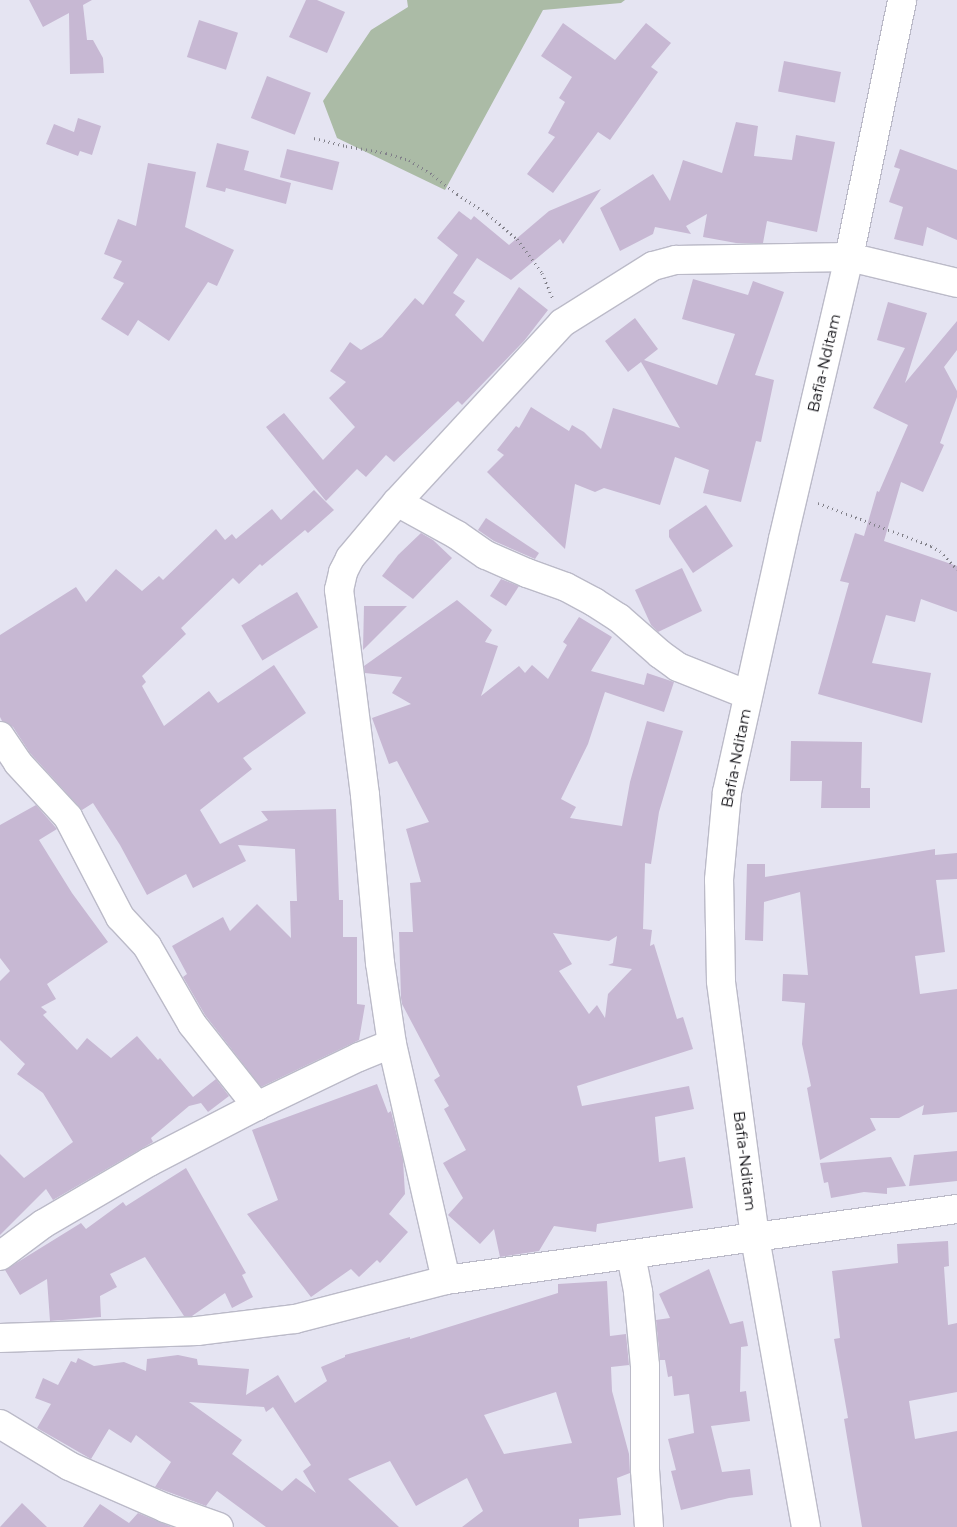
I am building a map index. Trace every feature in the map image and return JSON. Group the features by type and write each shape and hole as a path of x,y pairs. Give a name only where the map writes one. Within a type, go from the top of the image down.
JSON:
{"street":[{"name":"Bafia-Nditam","path":"806,1527 755,1237 722,981 719,880 727,792 849,257 902,0"},
{"path":"446,1280 392,1044 380,963 365,795 338,590 342,572 350,558 397,502 562,323 653,266 676,260 849,257 957,283"},
{"path":"397,502 457,535 486,555 527,574 566,587 594,602 619,618 678,667 748,695"},
{"path":"0,736 18,763 68,817 120,917 147,946 192,1024 257,1106"},
{"path":"0,1256 43,1224 149,1162 257,1106 359,1057 392,1044"},
{"path":"0,1338 197,1330 295,1319 446,1280 957,1209"},
{"path":"630,1254 638,1292 645,1366 645,1470 649,1527"},
{"path":"0,1424 69,1466 165,1508 219,1527"}],"path":[{"path":"314,138 386,153 409,160 488,214 517,239 542,273 562,323"},
{"path":"794,494 931,546 940,551 957,569"}],"green space":[{"path":"407,0 625,0 621,3 543,10 445,190 337,138 323,101 371,30 408,7"}],"building":[{"path":"29,0 92,0 83,5 87,40 93,40 103,58 104,73 70,74 69,13 43,27"},
{"path":"306,0 317,0 345,12 327,53 289,37"},
{"path":"199,20 238,33 226,70 187,57"},
{"path":"563,23 615,60 646,23 671,43 651,67 658,72 610,140 598,132 553,193 527,174 555,137 548,133 565,102 559,98 572,77 541,56"},
{"path":"784,61 841,72 835,102 778,91"},
{"path":"267,76 311,93 295,135 251,118"},
{"path":"78,118 101,126 92,155 80,151 78,156 46,144 54,124 74,132"},
{"path":"736,122 758,126 754,156 792,160 796,135 835,142 817,232 767,221 763,243 736,243 703,237 707,214 686,226 691,234 655,227 653,234 620,251 600,208 653,174 670,201 683,160 722,173"},
{"path":"217,143 249,151 244,170 291,183 286,204 226,188 225,192 206,187"},
{"path":"287,149 339,162 332,190 280,177"},
{"path":"900,149 957,170 957,240 927,227 923,246 894,239 903,207 889,202 900,169 894,167"},
{"path":"148,163 196,172 185,227 234,250 217,286 208,282 169,341 138,320 128,336 101,319 124,283 113,278 122,261 104,254 118,219 136,226"},
{"path":"601,189 563,244 560,239 511,280 477,258 453,293 465,301 455,315 483,342 519,287 548,310 524,341 462,405 458,401 394,462 386,455 366,477 357,469 326,501 266,427 284,413 323,460 355,427 329,398 346,382 330,371 350,342 361,350 382,337 415,298 423,305 458,255 437,238 459,211 471,220 474,216 509,245 549,211"},
{"path":"693,279 748,295 753,281 784,292 755,375 774,380 761,442 756,441 741,502 703,493 709,470 675,457 660,505 604,488 595,492 575,484 565,549 487,472 504,455 497,450 516,426 519,428 531,407 569,431 572,425 584,432 601,449 613,408 680,428 641,362 628,372 605,341 635,318 658,349 644,360 717,385 735,334 682,319"},
{"path":"888,302 927,313 905,383 957,321 957,350 944,367 957,391 957,397 940,443 944,445 923,492 901,482 884,541 957,566 957,612 921,599 915,622 886,615 872,663 931,673 922,723 818,694 849,583 840,581 855,533 864,536 877,491 879,492 908,425 873,408 905,348 877,340"},
{"path":"314,490 334,510 308,533 305,530 262,566 260,564 239,584 233,578 181,628 186,634 142,676 146,682 142,686 164,726 209,691 218,703 274,665 306,713 243,758 252,769 200,810 220,844 268,820 261,811 336,809 339,900 343,900 343,937 357,937 357,1004 365,1005 359,1040 261,1087 205,1015 183,977 187,974 172,946 223,917 230,931 257,904 291,938 290,901 297,901 295,849 238,845 246,861 193,888 186,874 147,895 120,845 93,803 82,810 30,753 13,727 2,721 0,717 0,635 76,587 86,602 116,569 142,591 159,576 163,580 216,529 225,540 232,534 236,539 272,509 281,520"},
{"path":"706,505 733,546 693,573 669,537 669,530"},
{"path":"486,518 539,553 535,559 494,541 478,530"},
{"path":"421,533 433,540 452,558 413,599 382,576 398,555"},
{"path":"682,568 702,611 658,632 651,625 635,590"},
{"path":"501,579 519,586 506,606 490,596"},
{"path":"297,592 318,627 262,661 241,625"},
{"path":"457,600 492,630 485,642 498,646 481,696 519,666 525,673 532,665 548,679 567,645 563,642 579,617 612,637 591,671 644,685 647,673 674,682 664,712 605,692 588,744 561,799 576,807 570,818 622,826 630,782 647,721 683,731 659,812 651,864 645,863 643,929 652,930 650,946 654,944 677,1019 683,1017 693,1049 577,1086 582,1106 689,1086 694,1109 655,1117 659,1162 685,1157 693,1208 597,1224 596,1232 554,1226 539,1251 500,1257 494,1229 480,1244 448,1215 463,1198 443,1163 466,1150 444,1109 449,1106 434,1080 440,1076 402,1004 401,998 399,932 413,932 410,883 421,882 406,829 429,822 397,761 389,764 372,718 411,704 392,693 402,677 365,673 364,666","holes":["553,933 609,941 617,936 613,963 608,965 632,969 608,994 605,1018 597,1005 589,1014 559,971 572,964"]},
{"path":"364,606 407,606 363,650"},
{"path":"791,741 862,742 861,788 870,788 870,808 821,808 822,781 790,781"},
{"path":"36,805 57,829 39,840 72,893 108,942 47,984 56,999 41,1007 47,1012 43,1015 77,1050 87,1038 111,1058 137,1036 158,1060 160,1058 193,1097 216,1079 229,1096 208,1112 201,1103 189,1106 151,1138 153,1142 53,1200 46,1189 0,1235 0,1154 24,1178 73,1142 43,1093 17,1074 25,1064 0,1040 0,981 10,971 0,958 0,825"},
{"path":"935,849 935,855 957,853 957,879 936,880 945,952 915,956 920,994 957,989 957,1112 922,1115 924,1105 899,1118 870,1118 876,1130 820,1160 807,1088 811,1086 802,1044 805,1003 782,1001 783,974 808,975 800,892 764,902 763,941 745,940 747,864 765,864 765,877"},
{"path":"377,1084 388,1113 391,1111 403,1160 405,1194 389,1214 408,1232 380,1263 377,1260 359,1277 351,1269 311,1297 247,1214 278,1200 252,1130"},
{"path":"957,1151 957,1181 909,1186 914,1155"},
{"path":"891,1157 906,1186 887,1188 887,1194 864,1192 831,1198 828,1182 824,1183 820,1163"},
{"path":"186,1168 246,1273 242,1275 253,1297 232,1308 225,1293 192,1316 184,1316 145,1257 110,1274 117,1287 100,1296 101,1317 50,1321 47,1279 20,1295 5,1270 81,1223 86,1229 123,1202 126,1206"},
{"path":"948,1241 949,1266 944,1267 948,1325 957,1323 957,1392 909,1401 915,1439 957,1431 957,1527 862,1527 844,1419 848,1418 834,1339 840,1338 832,1271 898,1263 897,1244"},
{"path":"709,1269 730,1324 743,1321 748,1346 741,1347 740,1392 746,1391 750,1421 711,1426 722,1472 750,1469 753,1495 729,1498 681,1510 671,1471 676,1470 668,1439 694,1433 689,1394 674,1396 672,1376 668,1377 665,1360 660,1360 656,1320 670,1318 659,1294"},
{"path":"607,1281 610,1336 626,1334 629,1365 611,1367 612,1391 629,1454 630,1473 617,1478 621,1515 579,1519 579,1527 462,1527 483,1511 467,1478 416,1506 390,1461 348,1479 399,1527 266,1527 217,1491 206,1506 155,1487 171,1462 136,1435 131,1443 109,1429 91,1459 37,1428 51,1404 35,1398 43,1378 58,1385 71,1361 76,1363 78,1358 94,1366 124,1362 146,1371 147,1359 178,1355 197,1359 198,1365 249,1369 246,1395 278,1375 295,1403 327,1381 321,1367 345,1357 345,1355 410,1337 410,1339 558,1293 558,1284","holes":["556,1392 572,1443 504,1454 484,1415","189,1402 264,1407 266,1412 273,1407 311,1465 303,1471 316,1493 296,1478 282,1491 232,1454 242,1440"]},
{"path":"22,1503 47,1527 0,1527"},
{"path":"100,1504 129,1523 138,1513 172,1527 83,1527"}]}
